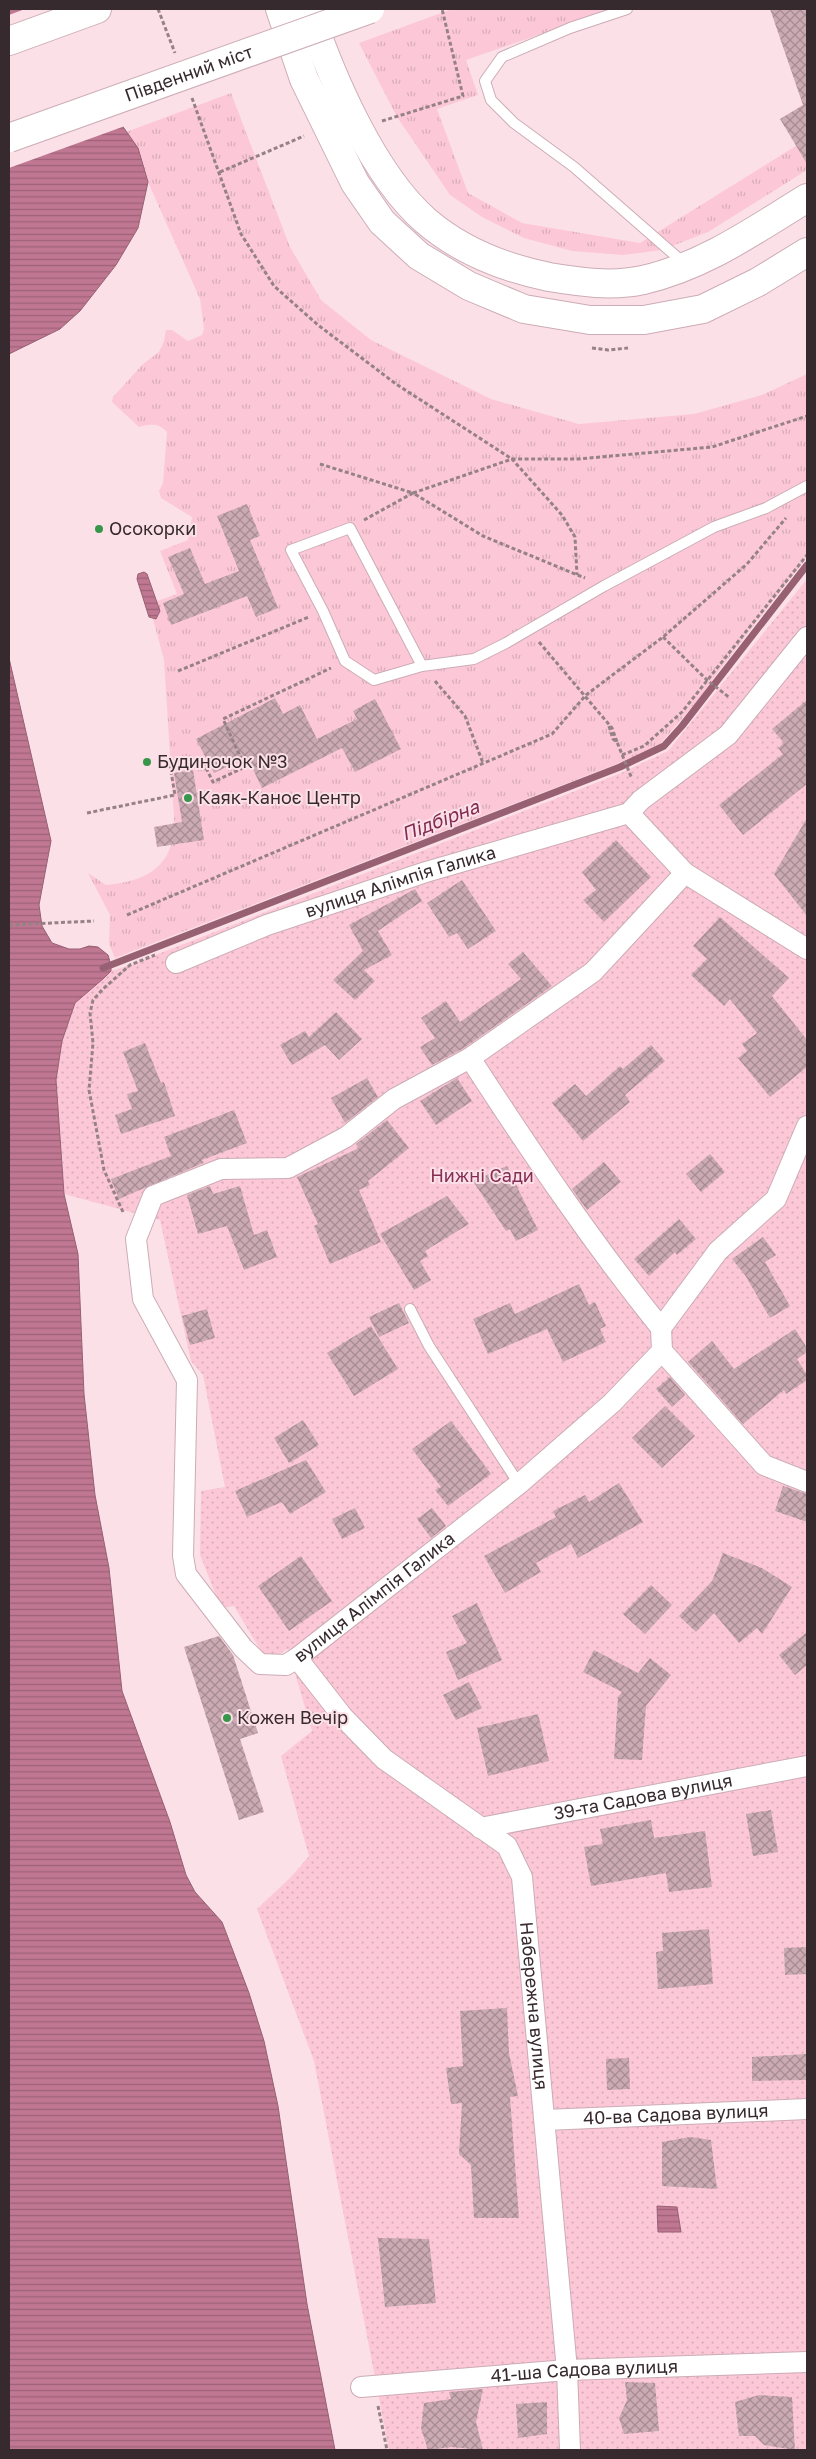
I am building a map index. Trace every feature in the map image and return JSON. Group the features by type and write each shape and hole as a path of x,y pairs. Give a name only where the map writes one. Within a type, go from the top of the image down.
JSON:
{"highway":[{"path":"9,41 97,9"},
{"path":"280,9 304,79 355,183 382,222 419,256 469,286 524,310 590,320 644,320 703,309 758,282 807,252"},
{"path":"308,9 326,62 394,188 427,222 470,250 519,271 585,284 641,281 687,266 730,246 807,198"},
{"name":"Південний міст","path":"9,138 370,9"}],"street":[{"name":"вулиця Алімпія Галика","path":"176,963 267,926 426,872 629,813 641,800 728,735 807,637"},
{"path":"629,813 685,873 807,949"},
{"name":"вулиця Алімпія Галика","path":"662,1351 612,1404 519,1484 297,1658 286,1665 260,1664 243,1648 186,1574 183,1556 187,1380 143,1299 136,1239 153,1196 222,1169 288,1168 346,1137 394,1099 470,1058 593,972 685,873"},
{"path":"470,1058 532,1153 607,1260 661,1328 662,1351 764,1465 807,1482"},
{"path":"661,1328 718,1251 776,1199 807,1126"},
{"name":"Набережна вулиця","path":"297,1658 344,1716 384,1759 507,1846 522,1877 567,2370 570,2450"},
{"name":"39-та Садова вулиця","path":"480,1828 807,1766"},
{"name":"40-ва Садова вулиця","path":"545,2120 807,2109"},
{"name":"41-ша Садова вулиця","path":"367,2386 567,2370 807,2362"}],"lane":[{"path":"626,9 570,28 502,57 485,81 491,100 514,123 574,167 687,266"},
{"path":"422,666 350,528 291,550 323,610 345,661 374,680 422,666 474,659 714,527 766,508 807,486"},
{"path":"410,1309 429,1346 519,1484"}],"path":[{"path":"158,9 176,54"},
{"path":"360,128 463,96 442,9"},
{"path":"189,90 241,234 274,286 318,326 396,384 512,459 562,515 575,536 577,575"},
{"path":"220,172 307,135"},
{"path":"350,528 413,493 512,459 578,459 712,447 807,416"},
{"path":"320,464 413,493 483,536 604,586"},
{"path":"127,915 552,734 586,695 663,637 747,564 789,514"},
{"path":"622,755 644,746 658,736 682,712 807,555"},
{"path":"178,671 323,610"},
{"path":"528,631 586,695 608,723 627,769"},
{"path":"663,637 721,691"},
{"path":"87,813 175,795 170,766 201,758 213,782 245,767 222,719 345,661"},
{"path":"422,666 465,716 483,763"},
{"path":"9,926 94,921"},
{"path":"136,1239 104,1170 89,1090 93,1043 90,1013 93,1000 130,965 156,955"},
{"path":"367,2386 387,2450"}],"green space":[{"path":"452,9 613,9 466,60 478,95 437,109 468,193 522,223 640,243 807,139 807,170 708,232 662,250 623,255 572,251 524,238 482,217 450,195 397,117 359,43"},
{"path":"231,93 290,247 321,300 371,340 491,399 579,424 694,414 762,395 807,374 807,557 715,676 706,691 660,744 632,758 115,958 109,944 110,915 88,873 106,885 130,881 146,875 160,865 165,858 175,833 164,660 149,604 177,594 160,551 188,540 192,517 161,498 159,491 163,483 167,432 161,427 154,425 139,427 112,402 113,397 143,364 159,352 166,330 172,330 188,341 202,335 204,329 200,299 148,182 138,148 126,132"},
{"name":"Нижні Сади","path":"807,579 807,2450 389,2450 314,2061 257,1909 291,1877 309,1856 281,1756 312,1731 288,1649 267,1661 234,1606 221,1608 200,1555 201,1491 225,1487 203,1375 191,1361 160,1220 64,1194 56,1080 62,1041 75,1003 111,971 621,773 668,751"}],"shaded area":[{"path":"9,9 40,9 138,148 148,182 138,228 116,265 80,311 60,329 9,354"},
{"path":"144,572 147,574 160,611 156,619 149,617 137,579 138,574"},
{"path":"9,658 51,841 39,905 42,926 52,943 69,949 80,949 89,946 98,947 108,955 111,965 111,971 75,1003 62,1041 56,1080 64,1194 78,1254 84,1394 95,1495 109,1568 122,1691 170,1822 186,1875 195,1892 222,1922 249,1993 264,2041 278,2106 307,2304 335,2450 9,2450"},
{"path":"657,2206 677,2207 681,2232 658,2232"}],"pier":[{"path":"25,9 43,9 125,126 9,168 9,15"}],"building":[{"path":"770,9 807,9 807,164 780,119 803,105"},
{"path":"247,504 260,536 250,540 278,608 256,617 247,596 171,625 163,603 184,594 168,557 190,548 205,584 239,571 217,516"},
{"path":"275,698 283,714 300,705 317,739 357,719 353,711 375,699 401,749 355,772 342,748 262,788 247,757 214,773 196,739"},
{"path":"807,700 807,784 743,835 719,805 783,754 778,748 784,743 772,729"},
{"name":"Каяк-Каноє Центр","path":"193,770 204,840 157,847 154,827 182,822 174,773"},
{"path":"807,818 807,916 774,874"},
{"path":"616,840 651,877 604,922 583,900 596,890 582,872"},
{"path":"462,880 496,931 468,949 457,933 449,937 427,903"},
{"path":"415,889 422,901 378,931 392,955 364,970 375,981 355,1000 333,980 363,951 349,925"},
{"path":"720,917 789,978 772,996 807,1040 807,1067 770,1097 738,1058 747,1051 742,1044 757,1033 730,999 724,1006 691,975 707,959 693,946"},
{"path":"523,952 552,986 464,1048 432,1065 420,1047 435,1038 421,1018 446,1001 460,1022 521,979 508,964"},
{"path":"336,1012 362,1039 339,1060 325,1045 292,1065 280,1045 305,1031 309,1037"},
{"path":"145,1043 161,1083 164,1082 175,1116 121,1134 115,1115 132,1109 127,1094 138,1091 123,1052"},
{"path":"651,1045 665,1061 625,1095 630,1102 583,1141 552,1103 575,1084 586,1096 620,1066 623,1069"},
{"path":"367,1078 378,1097 345,1123 331,1098"},
{"path":"457,1078 472,1101 436,1125 420,1101"},
{"path":"234,1110 247,1143 202,1160 203,1163 119,1199 111,1179 171,1156 164,1137"},
{"path":"387,1120 409,1148 368,1181 370,1185 359,1190 381,1242 330,1264 314,1226 318,1224 297,1177 359,1148 356,1144"},
{"path":"710,1154 725,1172 701,1192 686,1174"},
{"path":"604,1162 621,1182 587,1210 572,1189"},
{"path":"507,1166 538,1230 516,1241 510,1229 506,1231 473,1181"},
{"path":"210,1186 213,1194 240,1186 254,1235 267,1230 277,1257 244,1270 227,1226 198,1234 187,1195"},
{"path":"447,1196 469,1224 425,1251 428,1256 420,1261 431,1280 414,1290 380,1234"},
{"path":"679,1219 696,1239 677,1255 675,1252 649,1276 634,1259"},
{"path":"763,1237 776,1255 765,1262 790,1306 770,1318 745,1275 732,1259"},
{"path":"579,1284 589,1305 595,1302 606,1326 600,1329 606,1342 563,1362 547,1329 488,1354 473,1319 510,1303 515,1314"},
{"path":"399,1303 409,1323 379,1337 369,1317"},
{"path":"207,1309 215,1338 190,1345 182,1316"},
{"path":"371,1326 398,1369 354,1396 327,1353"},
{"path":"795,1329 807,1348 807,1352 797,1359 807,1375 807,1380 786,1394 784,1390 743,1424 688,1362 712,1341 734,1369"},
{"path":"670,1377 685,1395 672,1407 656,1389"},
{"path":"665,1406 695,1436 662,1468 632,1438"},
{"path":"303,1420 319,1445 289,1463 274,1438"},
{"path":"451,1421 491,1474 448,1506 435,1490 441,1487 412,1449"},
{"path":"306,1460 326,1492 290,1514 282,1502 247,1517 235,1491"},
{"path":"619,1483 643,1522 578,1558 571,1544 536,1563 541,1572 505,1593 484,1556 556,1517 553,1511 585,1495 589,1502"},
{"path":"783,1486 807,1494 807,1522 775,1511"},
{"path":"355,1508 365,1528 342,1539 332,1519"},
{"path":"432,1508 446,1526 431,1538 417,1519"},
{"path":"723,1553 762,1568 792,1587 762,1634 757,1628 739,1643 714,1613 696,1632 679,1616 712,1581"},
{"path":"301,1556 332,1601 289,1631 258,1586"},
{"path":"651,1585 672,1605 645,1634 623,1614"},
{"path":"477,1603 502,1660 458,1680 446,1652 467,1643 452,1616"},
{"path":"807,1632 807,1665 795,1675 779,1655"},
{"path":"219,1636 233,1655 258,1733 240,1739 264,1812 239,1820 184,1647"},
{"path":"594,1650 638,1673 650,1658 671,1675 646,1706 642,1760 614,1759 618,1697 622,1692 583,1672"},
{"path":"469,1682 482,1708 456,1720 443,1695"},
{"path":"538,1714 549,1761 488,1776 477,1728"},
{"path":"771,1810 778,1852 753,1856 746,1814"},
{"path":"651,1820 654,1838 705,1831 712,1887 669,1892 666,1873 591,1886 584,1847 603,1844 600,1829"},
{"path":"709,1929 713,1984 658,1989 656,1952 663,1951 662,1933"},
{"path":"807,1947 807,1974 785,1975 784,1948"},
{"path":"507,2008 509,2053 518,2096 510,2097 519,2218 474,2218 471,2165 459,2154 462,2103 451,2104 446,2068 463,2066 460,2011"},
{"path":"807,2054 807,2080 752,2081 752,2057"},
{"path":"629,2058 630,2089 607,2090 606,2059"},
{"path":"690,2137 711,2140 717,2189 662,2186 662,2142"},
{"path":"378,2238 429,2239 436,2303 385,2307"},
{"path":"625,2382 655,2383 659,2431 624,2434 619,2418 627,2400"},
{"path":"483,2389 476,2422 483,2450 451,2447 428,2450 421,2428 424,2403 451,2399 449,2392"},
{"path":"759,2395 792,2397 795,2450 764,2445 755,2436 739,2436 735,2402"},
{"path":"547,2402 547,2434 518,2438 516,2404"}],"waterway":[{"name":"Підбірна","path":"103,968 620,767 664,746 682,726 807,565"}],"place":[{"name":"Осокорки","path":"99,529"},
{"name":"Будиночок №3","path":"147,762"},
{"name":"Каяк-Каноє Центр","path":"188,798"},
{"name":"Кожен Вечір","path":"227,1718"}]}
